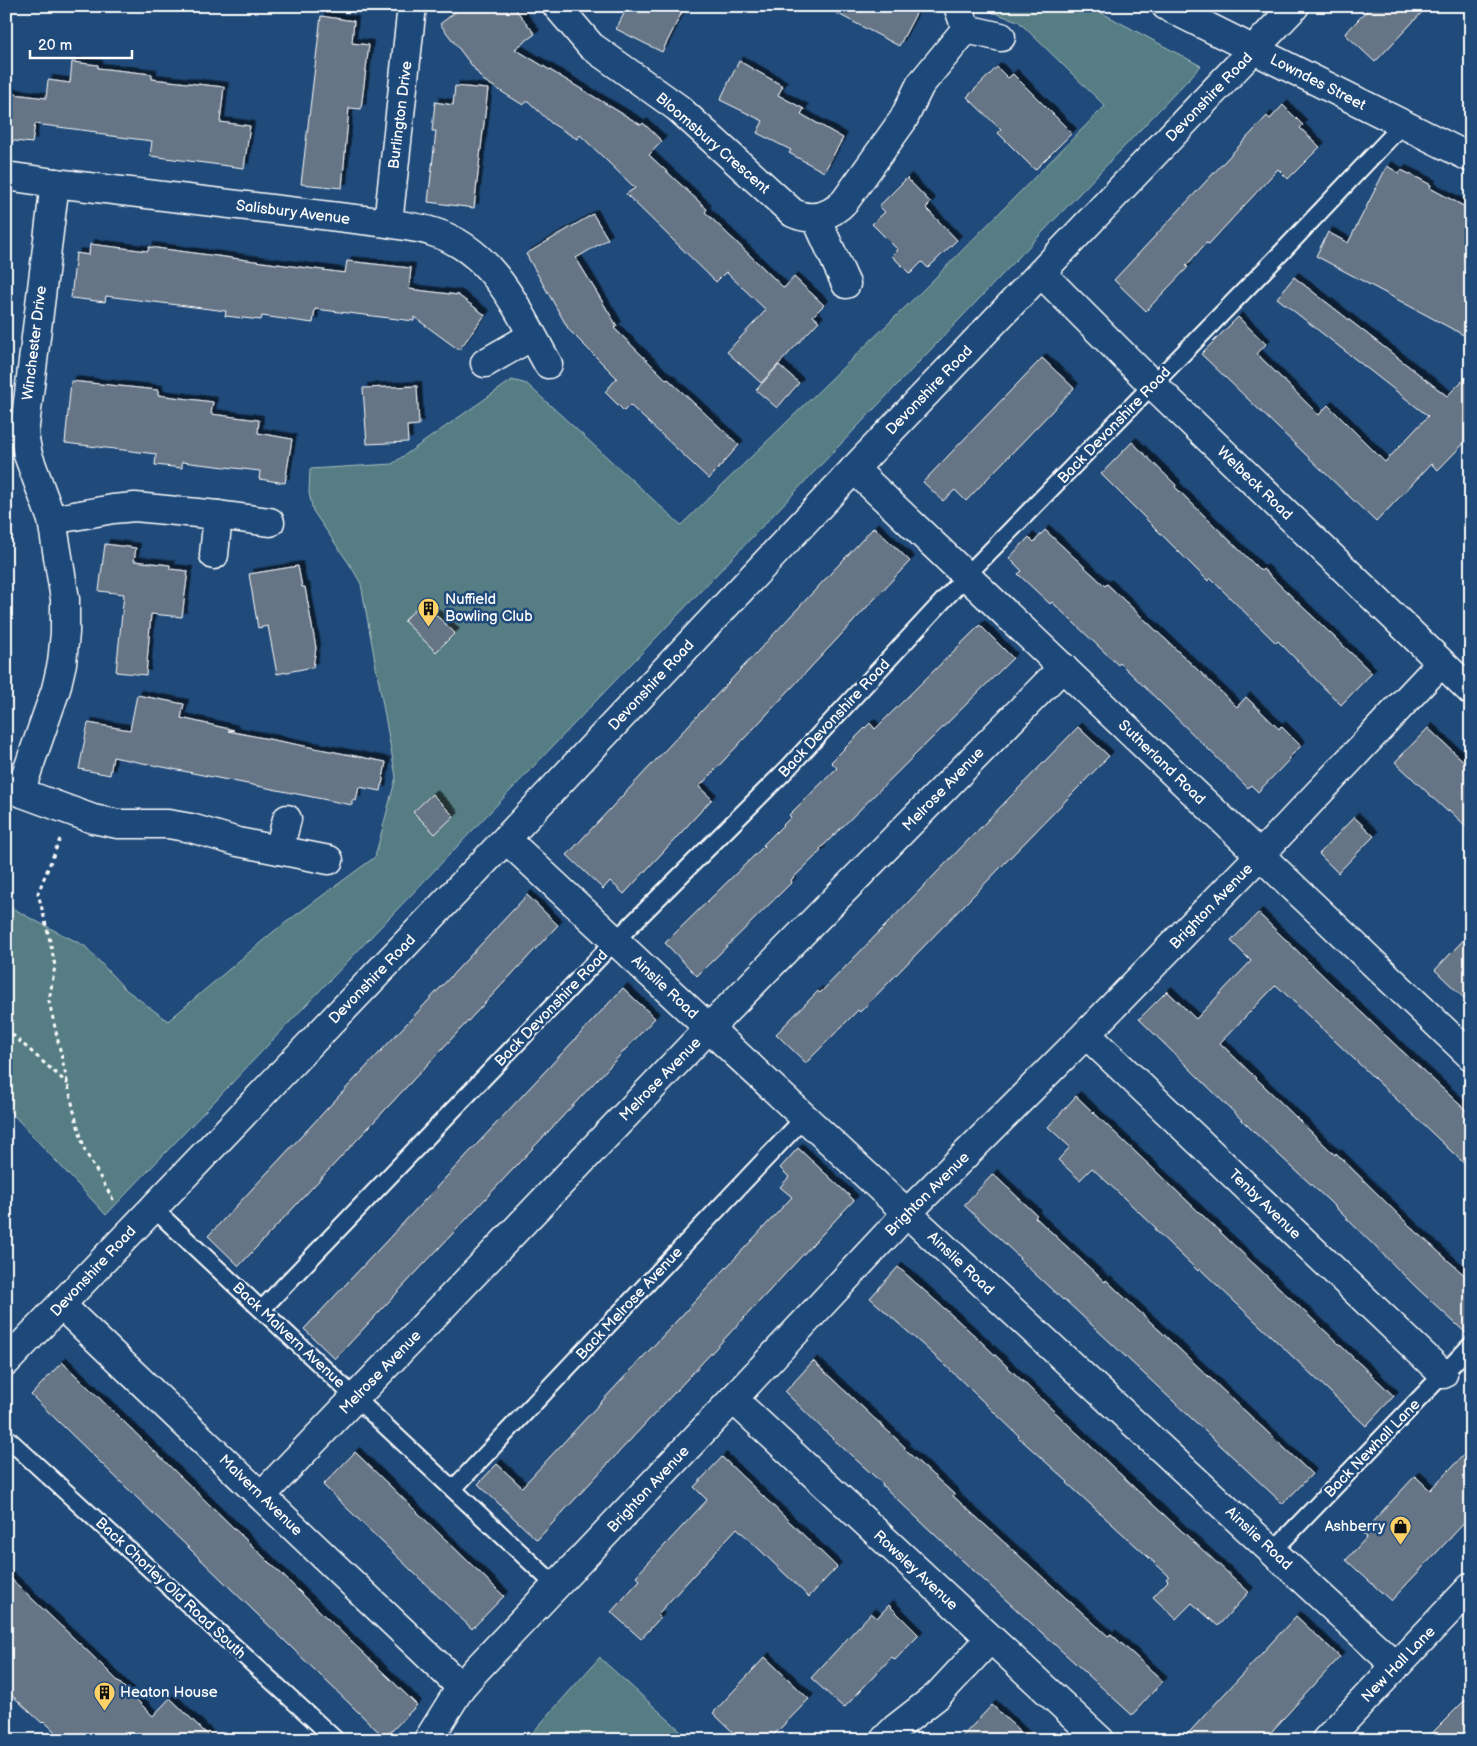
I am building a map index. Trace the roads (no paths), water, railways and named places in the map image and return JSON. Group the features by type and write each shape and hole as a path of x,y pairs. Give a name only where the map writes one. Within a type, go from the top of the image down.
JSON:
{"street":[{"name":"Burlington Drive","path":"388,223 412,6"},
{"name":"Lowndes Street","path":"1166,6 1471,158"},
{"name":"Devonshire Road","path":"11,1347 61,1304 506,839 854,469 1295,6"},
{"name":"Bloomsbury Crescent","path":"570,11 591,46 678,108 793,212 801,217 816,218"},
{"path":"846,284 816,218 838,209 845,201 903,120 920,85 962,18 1001,37"},
{"name":"Salisbury Avenue","path":"6,176 388,223 432,232 450,238 488,265 505,287 548,364"},
{"name":"Winchester Drive","path":"13,789 56,689 62,663 65,633 65,599 52,520 28,455 24,434 54,183"},
{"name":"Welbeck Road","path":"1041,273 1153,385 1471,692"},
{"path":"485,363 532,336"},
{"name":"Sutherland Road","path":"854,469 1471,1056"},
{"path":"52,520 135,507 270,522"},
{"path":"214,555 218,515"},
{"name":"Brighton Avenue","path":"428,1740 461,1687 907,1213 1086,1034 1260,855 1441,663"},
{"name":"Melrose Avenue","path":"262,1495 709,1028 1063,668"},
{"path":"13,789 93,819 118,824 168,824 191,828 238,842 329,860"},
{"path":"279,850 287,819"},
{"name":"Ainslie Road","path":"506,839 1396,1666"},
{"name":"Tenby Avenue","path":"1086,1034 1443,1374"},
{"name":"Malvern Avenue","path":"61,1304 461,1687"},
{"name":"Rowsley Avenue","path":"733,1399 1100,1740"},
{"name":"New Hall Lane","path":"1326,1740 1471,1587"},
{"path":"884,1740 896,1728 937,1696 990,1638"}],"lane":[{"name":"Back Devonshire Road","path":"262,1309 616,940 787,769 966,576 1153,385 1403,124"},
{"name":"Back Melrose Avenue","path":"453,1489 805,1117"},
{"name":"Back Malvern Avenue","path":"144,1217 262,1309 556,1586"},
{"name":"Back Newhall Lane","path":"1273,1551 1471,1345"},
{"name":"Back Chorley Old Road South","path":"6,1437 336,1740"}],"place":[{"name":"Nuffield Bowling Club","path":"429,627"},
{"name":"Ashberry","path":"1401,1545"},
{"name":"Heaton House","path":"104,1711"}]}
